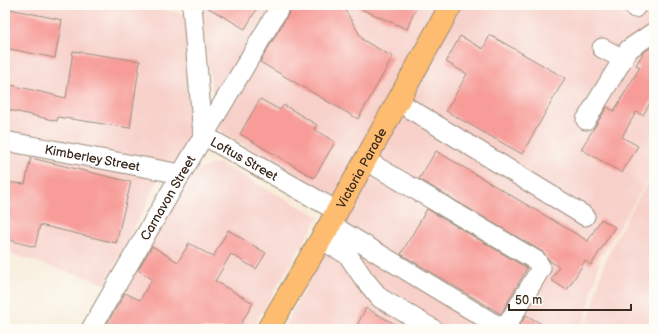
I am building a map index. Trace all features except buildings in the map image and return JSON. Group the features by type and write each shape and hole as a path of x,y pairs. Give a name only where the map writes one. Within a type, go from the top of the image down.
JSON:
{"highway":[{"name":"Victoria Parade","path":"268,329 329,225 452,5"}],"street":[{"name":"Loftus Street","path":"192,5 203,135 329,225"},
{"name":"Carnavon Street","path":"91,329 203,135 281,5"},
{"path":"586,120 629,49 654,32"},
{"path":"602,48 623,59"},
{"path":"397,101 585,216"},
{"name":"Kimberley Street","path":"5,140 181,174"},
{"path":"329,225 492,323 502,327 509,322 541,268 537,261 365,160"},
{"path":"329,225 364,279 380,298 433,329"}],"shaded area":[{"path":"5,5 134,5 188,14 191,134 178,166 5,131"},
{"path":"199,5 440,5 336,197 218,130"},
{"path":"460,5 654,5 654,170 600,258 586,318 578,329 283,329"},
{"path":"5,146 160,177 106,284 5,252"},
{"path":"219,163 319,217 252,329 98,329 189,174"},
{"path":"654,172 654,329 581,329 589,318 605,261 620,230"}]}
